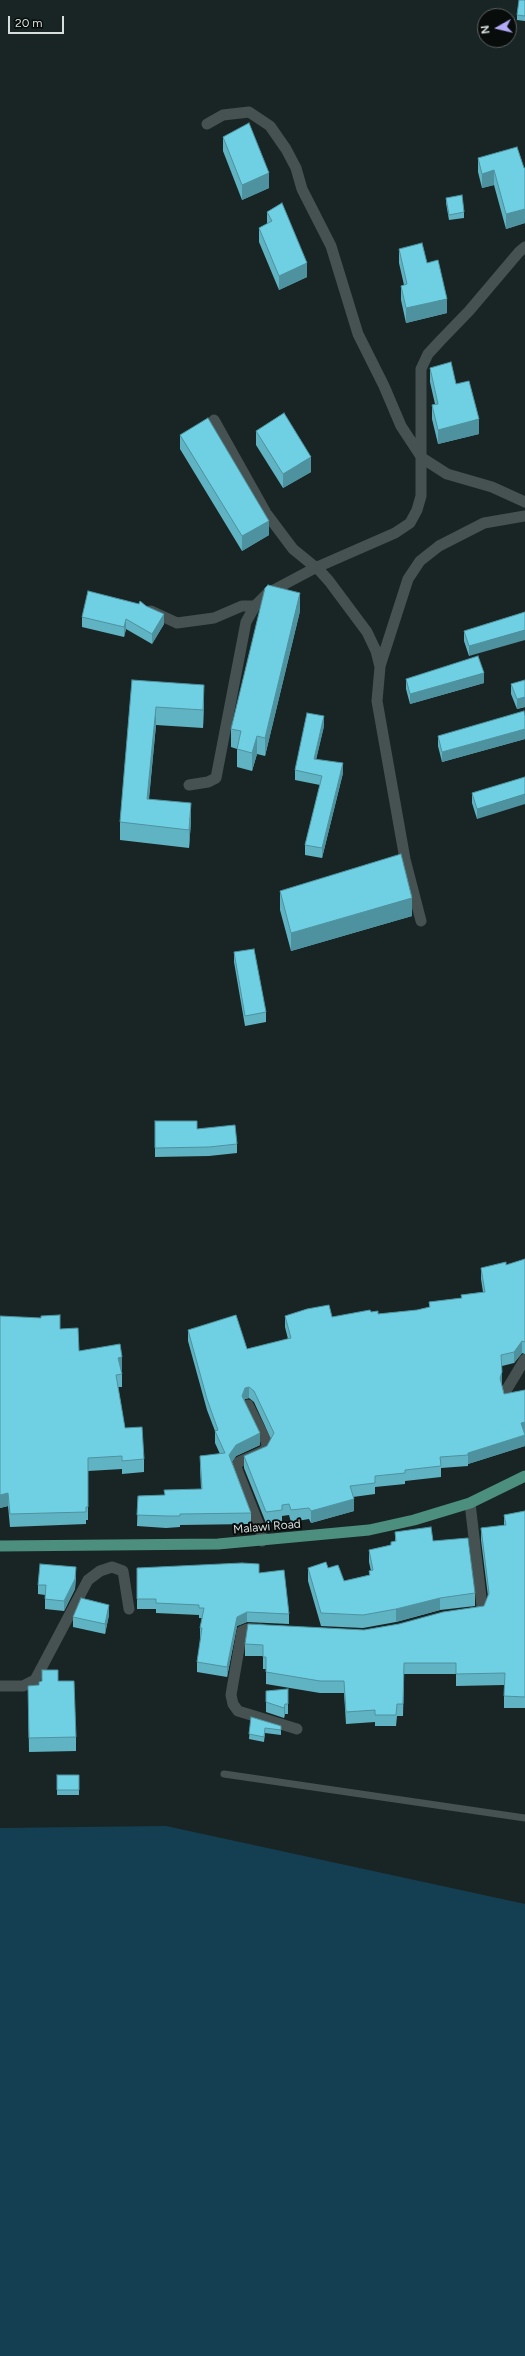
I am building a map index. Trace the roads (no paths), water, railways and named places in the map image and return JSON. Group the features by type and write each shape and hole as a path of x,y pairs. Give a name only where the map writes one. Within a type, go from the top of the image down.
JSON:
{"main road":[{"name":"Malawi Road","path":"0,1546 218,1544 369,1530 414,1520 470,1502 525,1476"}],"street":[{"path":"207,124 224,115 249,112 270,126 286,149 296,168 302,189 331,246 358,334 384,386 401,426 422,458 446,474 492,486 525,502"},
{"path":"189,784 208,782 216,778 246,622 255,606 268,593 315,568 395,533 410,523 417,510 421,496 421,369 428,354 469,311 519,252 525,247"},
{"path":"214,420 266,513 293,549 320,571 329,581 367,632 376,650 380,666"},
{"path":"421,921 405,859 377,701 380,666 408,580 420,561 439,546 484,523 525,516"},
{"path":"149,610 177,623 214,618 242,606 255,606"},
{"path":"507,1389 525,1359"},
{"path":"248,1405 267,1446 264,1451 239,1462 236,1467 260,1528 262,1541"},
{"path":"457,1615 482,1610 470,1502"},
{"path":"0,1686 23,1686 34,1680 88,1580 100,1571 112,1567 123,1571 129,1609"},
{"path":"270,1630 247,1629 242,1631 231,1695 232,1704 238,1711 296,1729"}],"lane":[{"path":"224,1774 525,1818"}],"water":[{"path":"166,1826 525,1904 525,2356 0,2356 0,1828"}]}
